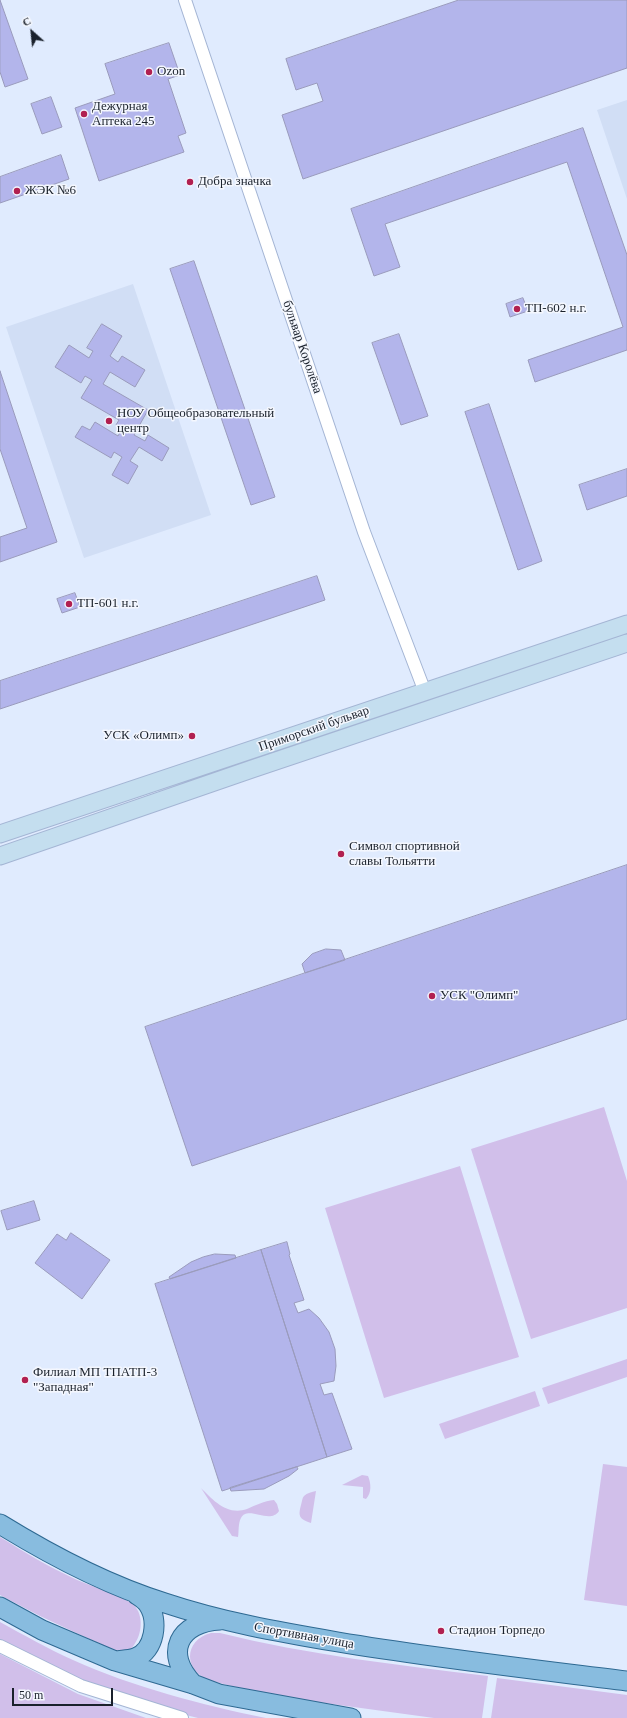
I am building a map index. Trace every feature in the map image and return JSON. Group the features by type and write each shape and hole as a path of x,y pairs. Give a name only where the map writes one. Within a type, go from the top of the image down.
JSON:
{"main road":[{"name":"Приморский бульвар","path":"0,834 627,624"},
{"path":"0,856 252,769 627,643"},
{"name":"Спортивная улица","path":"0,1524 32,1544 83,1571 135,1593 222,1620 262,1629 381,1649 627,1681"},
{"path":"115,1661 136,1658 145,1651 152,1641 154,1628 153,1616 148,1604 135,1593"},
{"path":"0,1607 42,1630 115,1661 193,1684 219,1694 351,1718"},
{"path":"193,1684 183,1674 178,1664 177,1652 180,1642 188,1631 198,1624 222,1620"}],"street":[{"name":"бульвар Королёва","path":"185,0 364,532 425,692"},
{"path":"0,1646 81,1686 182,1718"}],"shaded area":[{"path":"627,100 627,199 597,110"},
{"name":"НОУ Общеобразовательный центр","path":"133,284 211,515 84,558 6,327"},
{"path":"604,1107 627,1181 627,1308 531,1339 471,1149"},
{"path":"460,1166 519,1357 384,1398 325,1208"},
{"path":"627,1359 627,1377 548,1404 542,1388"},
{"path":"535,1391 540,1406 445,1439 439,1424"},
{"path":"603,1464 627,1467 627,1606 584,1600"},
{"path":"362,1475 368,1476 370,1482 370,1491 366,1499 363,1498 363,1487 342,1485"},
{"path":"201,1488 216,1502 227,1509 240,1511 263,1502 274,1500 279,1511 275,1515 270,1516 249,1513 244,1515 240,1520 238,1537 232,1536"},
{"path":"316,1491 311,1523 300,1517 300,1509 304,1496 308,1493"},
{"path":"0,1537 65,1574 81,1582 123,1598 134,1605 141,1620 137,1641 130,1649 126,1651 115,1651 40,1616 0,1595"},
{"path":"0,1622 64,1656 119,1679 193,1701 266,1718 198,1718 128,1698 87,1682 0,1641"},
{"path":"211,1633 220,1633 253,1641 353,1659 488,1676 482,1718 434,1718 261,1693 211,1681 202,1677 195,1671 191,1664 190,1656 191,1649 195,1642"},
{"path":"0,1654 78,1694 146,1718 0,1718"},
{"path":"497,1678 627,1695 627,1718 491,1718"}],"building":[{"path":"0,0 28,79 5,87 0,72"},
{"path":"459,0 627,0 627,68 303,179 282,115 323,101 317,83 296,90 286,59"},
{"path":"169,43 180,75 168,79 186,133 178,136 184,152 99,181 75,108 115,94 105,64"},
{"path":"51,97 62,127 42,134 31,104"},
{"path":"583,128 627,255 627,350 535,382 528,360 623,327 567,162 385,224 400,267 374,276 351,209"},
{"name":"ЖЭК №6","path":"61,155 69,179 0,203 0,177"},
{"path":"194,261 275,497 251,505 170,269"},
{"name":"ТП-602 н.г.","path":"523,298 528,311 510,317 506,304"},
{"path":"102,324 122,336 110,356 118,362 122,356 145,370 135,387 110,372 103,384 148,410 134,435 145,441 148,435 169,448 162,461 139,447 130,461 138,466 128,484 112,475 122,457 114,452 111,458 75,437 82,426 90,430 95,422 118,436 122,429 116,425 119,420 81,398 92,380 85,376 81,383 55,367 69,345 89,358 93,351 87,348"},
{"path":"399,334 428,416 401,425 372,343"},
{"path":"0,371 57,542 0,562 0,537 27,528 0,449"},
{"path":"489,404 542,561 518,570 465,412"},
{"path":"627,469 627,496 587,510 579,485"},
{"path":"317,576 325,600 0,709 0,681"},
{"name":"ТП-601 н.г.","path":"75,593 80,607 62,613 57,599"},
{"name":"УСК \"Олимп\"","path":"627,865 627,1019 192,1166 145,1027"},
{"path":"326,949 341,950 345,960 305,973 302,964 312,954"},
{"path":"34,1201 40,1220 7,1230 1,1211"},
{"path":"71,1233 110,1260 82,1299 35,1263 57,1234 66,1240"},
{"path":"287,1242 289,1255 304,1300 294,1303 298,1313 309,1309 319,1318 329,1332 335,1349 336,1366 334,1381 320,1384 324,1395 332,1393 352,1449 327,1457 261,1250"},
{"path":"261,1250 327,1457 222,1491 155,1284"},
{"path":"215,1254 235,1255 236,1258 170,1279 169,1277 191,1262"},
{"path":"297,1467 298,1469 289,1476 264,1489 231,1491 230,1488"}],"place":[{"name":"Ozon","path":"149,72"},
{"name":"Дежурная Аптека 245","path":"84,114"},
{"name":"Добра значка","path":"190,182"},
{"name":"ЖЭК №6","path":"17,191"},
{"name":"ТП-602 н.г.","path":"517,309"},
{"name":"НОУ Общеобразовательный центр","path":"109,421"},
{"name":"ТП-601 н.г.","path":"69,604"},
{"name":"УСК «Олимп»","path":"192,736"},
{"name":"Символ спортивной славы Тольятти","path":"341,854"},
{"name":"УСК \"Олимп\"","path":"432,996"},
{"name":"Филиал МП ТПАТП-3 \"Западная\"","path":"25,1380"},
{"name":"Стадион Торпедо","path":"441,1631"}]}
